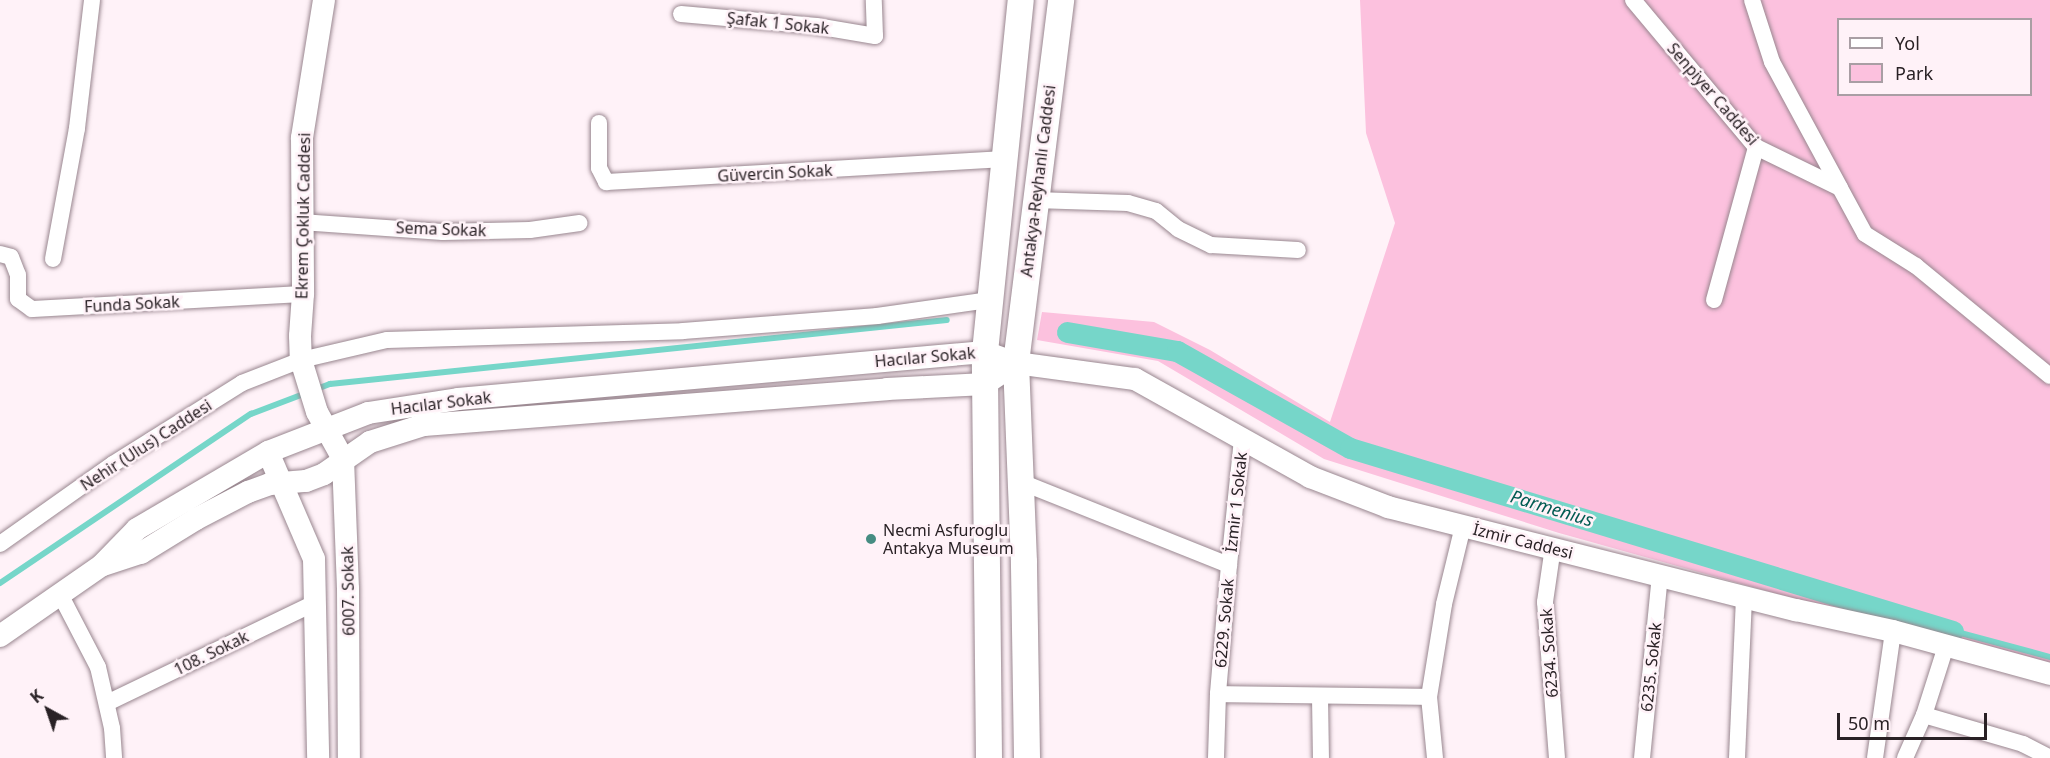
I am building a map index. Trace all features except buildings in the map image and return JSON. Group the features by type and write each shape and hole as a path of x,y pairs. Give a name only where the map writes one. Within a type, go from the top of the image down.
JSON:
{"main road":[{"name":"Antakya-Reyhanlı Caddesi","path":"989,758 985,352 1021,0"},
{"name":"Antakya-Reyhanlı Caddesi","path":"1027,758 1016,363 1061,0"}],"street":[{"path":"53,259 77,128 92,0"},
{"name":"Ekrem Çokluk Caddesi","path":"322,420 302,367 301,222 302,138 324,0"},
{"name":"Şafak 1 Sokak","path":"681,14 816,26 875,36 874,0"},
{"name":"Senpiyer Caddesi","path":"1633,0 1756,147 1840,188"},
{"path":"1752,0 1772,62 1865,234 1916,266 2050,376"},
{"name":"Güvercin Sokak","path":"599,123 599,168 606,182 1005,159"},
{"path":"1714,300 1756,147"},
{"path":"1035,200 1128,203 1156,211 1178,229 1211,245 1298,250"},
{"name":"Sema Sokak","path":"301,222 443,232 530,230 580,223"},
{"name":"Funda Sokak","path":"0,254 11,257 18,275 18,299 32,309 303,294"},
{"name":"Nehir (Ulus) Caddesi","path":"0,544 113,464 242,383 387,340 683,331 877,316 990,300"},
{"name":"Hacılar Sokak","path":"0,636 102,566 137,529 322,420 458,399 985,352 1016,363"},
{"name":"Hacılar Sokak","path":"102,566 141,554 196,519 248,492 270,484 306,481 324,474 370,442 424,425 887,389 985,384 1016,363"},
{"name":"İzmir Caddesi","path":"1016,363 1135,379 1310,477 1388,507 1744,597 1893,632 2050,674"},
{"name":"6007. Sokak","path":"322,420 343,459 348,589 349,758"},
{"name":"İzmir 1 Sokak","path":"1229,565 1242,439"},
{"name":"6007. Sokak","path":"268,452 284,484 314,559 318,758"},
{"name":"6229. Sokak","path":"1021,482 1229,565 1218,694 1216,758"},
{"path":"1435,758 1430,697 1444,604 1463,526"},
{"name":"6234. Sokak","path":"1553,547 1545,602 1557,758"},
{"name":"6235. Sokak","path":"1642,758 1660,576"},
{"path":"61,596 98,667 112,728 114,758"},
{"path":"1737,758 1744,597"},
{"name":"108. Sokak","path":"106,703 315,603"},
{"path":"1875,758 1893,632"},
{"path":"1905,758 1924,715 1946,646"},
{"path":"1218,694 1430,697"},
{"path":"1320,697 1321,758"},
{"path":"1924,715 2023,744 2050,758"}],"green space":[{"path":"1360,0 2050,0 2050,670 1559,533 1324,459 1158,361 1037,340 1042,312 1154,322 1210,350 1330,422 1395,223 1366,133"}],"waterway":[{"path":"0,583 251,414 330,384 947,320"},
{"name":"Parmenius","path":"1067,332 1177,351 1350,448 1953,631"},
{"name":"Parmenius","path":"1953,631 2050,657"}],"place":[{"name":"Necmi Asfuroglu Antakya Museum","path":"871,539"}]}
